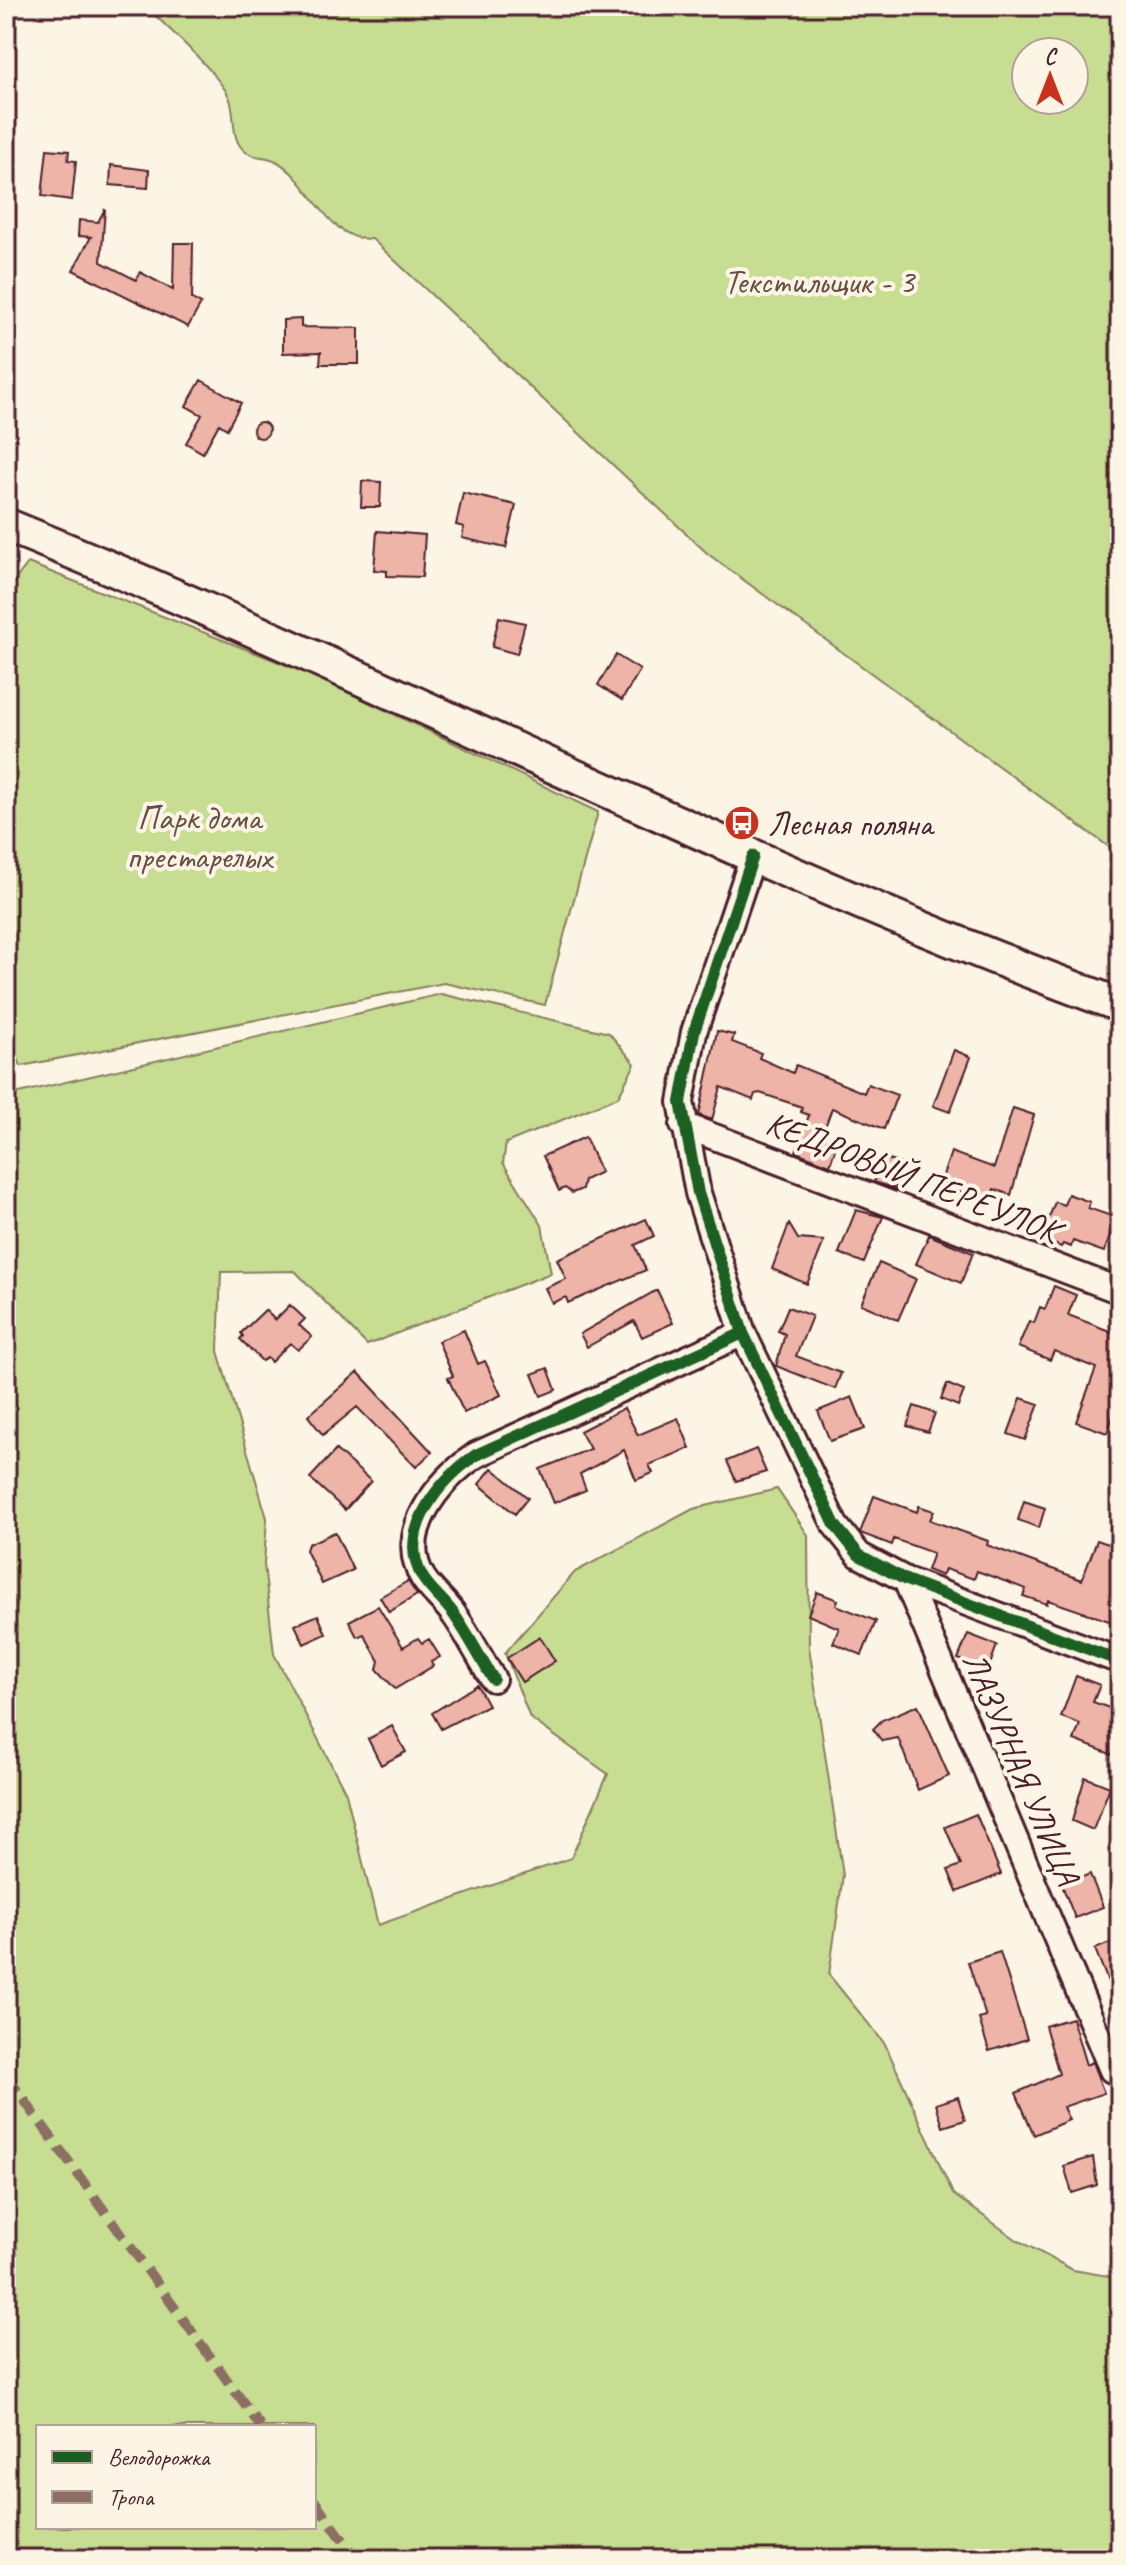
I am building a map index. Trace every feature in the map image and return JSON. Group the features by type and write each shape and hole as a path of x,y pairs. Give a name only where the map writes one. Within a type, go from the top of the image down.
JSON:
{"main road":[{"path":"6,525 361,677 753,856 991,959 1120,1005"}],"street":[{"path":"753,856 694,1032 681,1102 698,1193 743,1333 835,1525 859,1555 906,1580 1120,1661"},
{"name":"КЕДРОВЫЙ ПЕРЕУЛОК","path":"683,1125 1120,1291"},
{"path":"493,1679 454,1613 424,1579 418,1566 415,1538 425,1509 448,1478 476,1455 743,1333"},
{"name":"ЛАЗУРНАЯ УЛИЦА","path":"906,1580 1112,2070"}],"green space":[{"name":"Текстильщик - 3","path":"146,6 1120,6 1120,855 708,554 372,239 343,231 288,170 272,159 246,152 237,139 226,91"},
{"name":"Парк дома престарелых","path":"28,563 314,676 598,812 545,1005 444,983 21,1066 6,1033 6,592"},
{"path":"441,994 609,1033 635,1064 618,1097 506,1143 503,1163 542,1225 551,1273 367,1345 295,1271 221,1272 218,1351 267,1518 264,1564 274,1654 346,1793 378,1925 571,1858 608,1774 530,1718 505,1653 575,1572 693,1509 777,1489 808,1535 809,1647 843,1875 829,1975 885,2044 953,2194 1017,2240 1073,2270 1120,2278 1120,2559 6,2559 6,1096"}],"building":[{"path":"47,149 69,151 68,160 76,161 72,200 42,196"},
{"path":"111,165 149,170 148,188 110,185"},
{"path":"105,209 101,262 136,280 140,272 173,290 174,243 193,243 192,299 201,304 188,327 73,270 91,237 78,236 79,220 98,222"},
{"path":"301,319 301,327 359,328 359,364 320,364 321,352 283,353 283,320"},
{"path":"201,380 241,403 227,429 219,424 203,453 186,443 202,415 186,406"},
{"path":"258,422 264,422 269,430 267,436 258,438 253,433 253,427"},
{"path":"362,481 381,482 380,507 361,507"},
{"path":"463,493 516,505 506,548 462,538 464,527 456,525"},
{"path":"377,531 425,535 422,577 387,576 387,571 374,570"},
{"path":"499,617 525,623 517,654 492,647"},
{"path":"616,655 640,670 622,700 598,685"},
{"path":"717,1031 734,1035 732,1042 761,1053 759,1058 793,1073 796,1065 864,1093 868,1084 897,1095 884,1129 832,1108 821,1138 837,1143 830,1165 796,1152 809,1115 801,1112 802,1107 760,1093 755,1094 753,1100 721,1087 712,1120 699,1115"},
{"path":"954,1050 971,1057 950,1112 933,1106"},
{"path":"1013,1108 1034,1115 1011,1195 994,1189 989,1203 940,1184 951,1152 994,1168"},
{"path":"585,1137 601,1172 584,1180 582,1189 572,1193 565,1188 559,1191 543,1156"},
{"path":"884,1158 904,1165 895,1189 874,1182"},
{"path":"1068,1194 1090,1202 1088,1208 1117,1218 1104,1252 1073,1241 1071,1247 1063,1244 1061,1247 1041,1239 1055,1202 1064,1205"},
{"path":"856,1210 883,1217 864,1263 839,1253"},
{"path":"646,1219 654,1236 635,1245 646,1270 568,1303 566,1297 552,1303 545,1288 566,1279 557,1259"},
{"path":"789,1224 798,1239 824,1241 807,1284 772,1269"},
{"path":"929,1235 973,1253 961,1283 916,1264"},
{"path":"879,1263 916,1279 898,1320 861,1304"},
{"path":"1054,1286 1076,1295 1068,1315 1120,1335 1120,1398 1107,1433 1076,1422 1096,1368 1054,1351 1050,1360 1018,1347 1029,1321 1034,1323 1040,1307 1045,1309"},
{"path":"657,1290 673,1323 642,1337 634,1321 587,1347 580,1334"},
{"path":"290,1305 305,1319 299,1325 312,1337 298,1350 290,1343 271,1362 267,1358 262,1361 240,1339 243,1336 241,1333 265,1310 275,1320"},
{"path":"788,1307 812,1316 796,1356 841,1373 835,1389 776,1366 785,1334 778,1331"},
{"path":"464,1330 478,1364 485,1361 501,1395 464,1413 448,1378 453,1376 438,1341"},
{"path":"548,1368 556,1390 541,1396 532,1374"},
{"path":"358,1372 432,1452 416,1467 357,1407 323,1435 308,1416"},
{"path":"947,1384 964,1391 958,1406 941,1399"},
{"path":"852,1397 865,1429 830,1441 818,1411"},
{"path":"1021,1398 1039,1404 1025,1440 1008,1434"},
{"path":"914,1406 935,1413 928,1432 907,1426"},
{"path":"624,1408 638,1435 678,1418 690,1448 649,1465 653,1473 636,1480 624,1450 580,1474 586,1490 554,1503 540,1469 590,1449 580,1431"},
{"path":"756,1449 766,1472 736,1481 727,1461"},
{"path":"336,1450 371,1481 345,1510 310,1478"},
{"path":"492,1468 528,1498 515,1514 479,1484"},
{"path":"874,1496 917,1512 919,1506 934,1511 930,1520 1082,1580 1097,1540 1120,1548 1120,1599 1112,1622 1048,1600 1047,1604 1023,1596 1026,1589 977,1571 974,1579 945,1569 942,1576 927,1570 933,1553 894,1539 892,1545 860,1533"},
{"path":"1024,1501 1045,1508 1039,1528 1018,1520"},
{"path":"335,1532 353,1570 322,1584 306,1550 308,1544"},
{"path":"408,1581 417,1595 389,1612 380,1597"},
{"path":"817,1592 838,1600 836,1605 876,1621 862,1655 833,1643 839,1628 808,1615"},
{"path":"378,1606 403,1647 418,1638 422,1643 429,1639 440,1657 431,1662 433,1666 395,1689 377,1669 379,1661 364,1634 357,1637 349,1621"},
{"path":"318,1615 326,1634 304,1644 295,1625"},
{"path":"968,1634 997,1645 988,1670 958,1659"},
{"path":"540,1637 555,1661 522,1682 507,1658"},
{"path":"1076,1676 1100,1685 1093,1702 1120,1712 1120,1736 1113,1755 1074,1740 1080,1724 1061,1717"},
{"path":"477,1685 488,1705 441,1729 432,1713"},
{"path":"918,1705 949,1776 918,1790 898,1738 882,1741 873,1729 882,1720"},
{"path":"392,1726 406,1752 381,1765 368,1739"},
{"path":"1085,1777 1110,1787 1093,1830 1072,1821"},
{"path":"976,1814 1001,1874 957,1892 948,1870 961,1865 945,1827"},
{"path":"1090,1874 1103,1907 1075,1918 1062,1885"},
{"path":"1120,1939 1120,2008 1119,2009 1095,1949"},
{"path":"1000,1952 1027,2039 989,2051 979,2019 986,2017 968,1962"},
{"path":"1072,2018 1086,2065 1092,2062 1104,2093 1063,2107 1069,2120 1034,2135 1016,2093 1059,2074 1045,2026"},
{"path":"958,2097 965,2120 943,2127 936,2104"},
{"path":"1093,2157 1097,2185 1072,2193 1064,2166"}],"marked path":[{"path":"6,2075 260,2425"},
{"path":"316,2503 357,2559"}],"cycle path":[{"path":"753,856 694,1032 681,1102 698,1193 743,1333 835,1525 859,1555 906,1580 1120,1661"},
{"path":"493,1679 455,1616 423,1578 416,1561 414,1543 418,1525 436,1493 476,1455 743,1333"}],"place":[{"name":"Лесная поляна","path":"742,823"}]}
